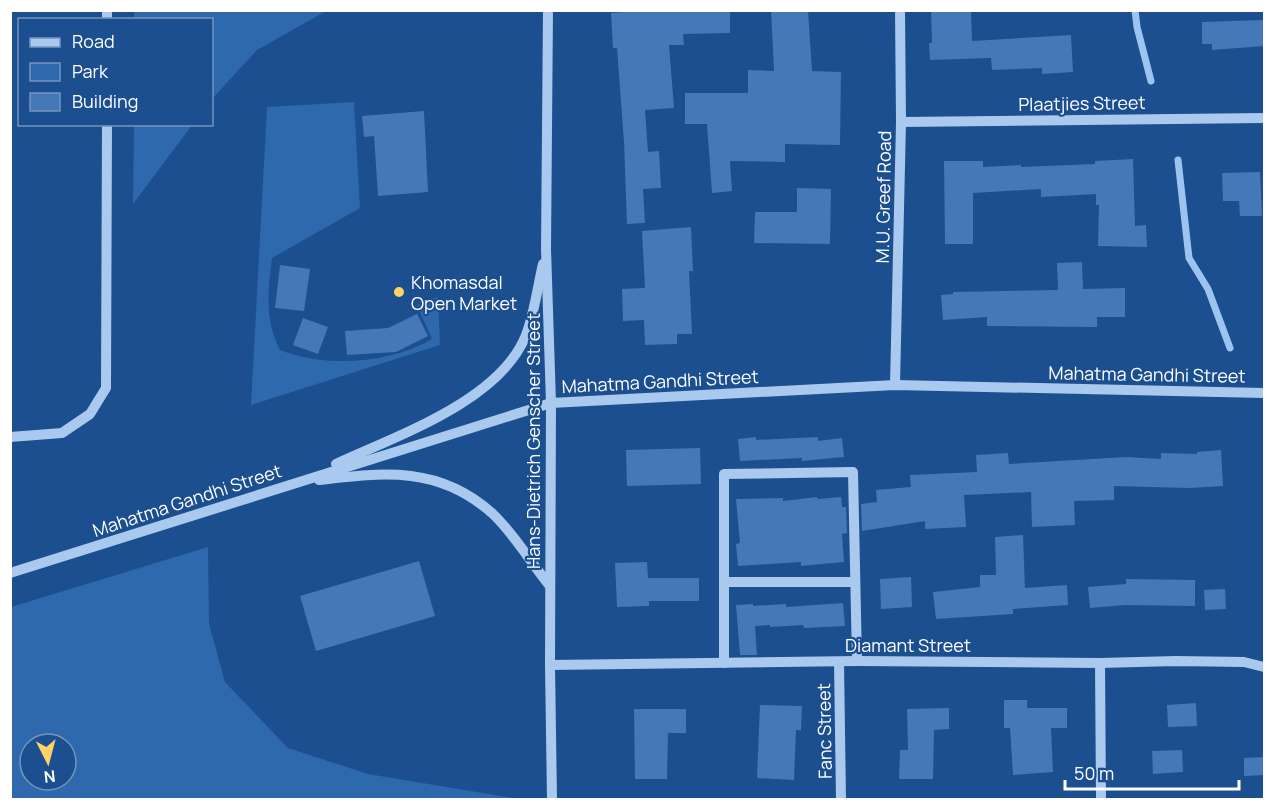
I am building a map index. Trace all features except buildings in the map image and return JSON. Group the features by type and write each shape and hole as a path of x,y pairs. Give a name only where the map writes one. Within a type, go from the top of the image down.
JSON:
{"street":[{"name":"Hans-Dietrich Genscher Street","path":"548,10 546,249 551,403 552,800"},
{"name":"M.U. Greef Road","path":"895,385 901,122 900,10"},
{"name":"Plaatjies Street","path":"901,122 1264,118"},
{"path":"10,437 62,433 90,414 106,388 107,126"},
{"path":"295,482 440,416 487,386 508,365 526,336 546,249"},
{"name":"Mahatma Gandhi Street","path":"10,573 551,403 895,385 1264,393"},
{"path":"724,663 724,474 853,472 857,661"},
{"path":"295,482 358,475 414,475 443,483 471,498 493,515 550,586"},
{"path":"724,582 855,582"},
{"name":"Diamant Street","path":"550,665 857,661 1100,663 1176,661 1244,662 1264,667"},
{"name":"Fanc Street","path":"839,662 841,800"},
{"path":"1100,663 1101,800"}],"green space":[{"path":"134,10 326,11 257,50 213,98 213,18 134,18"},
{"path":"354,102 360,208 272,258 269,282 271,327 280,350 298,356 337,361 377,358 396,354 432,339 417,305 438,297 440,345 251,405 267,107"},
{"path":"134,126 191,126 133,204"},
{"path":"208,547 209,624 225,682 288,748 368,774 519,799 11,799 11,607"}],"waterway":[{"path":"1135,10 1151,81"},
{"path":"1178,160 1189,258 1208,289 1230,348"}],"place":[{"name":"Khomasdal Open Market","path":"399,292"}]}
